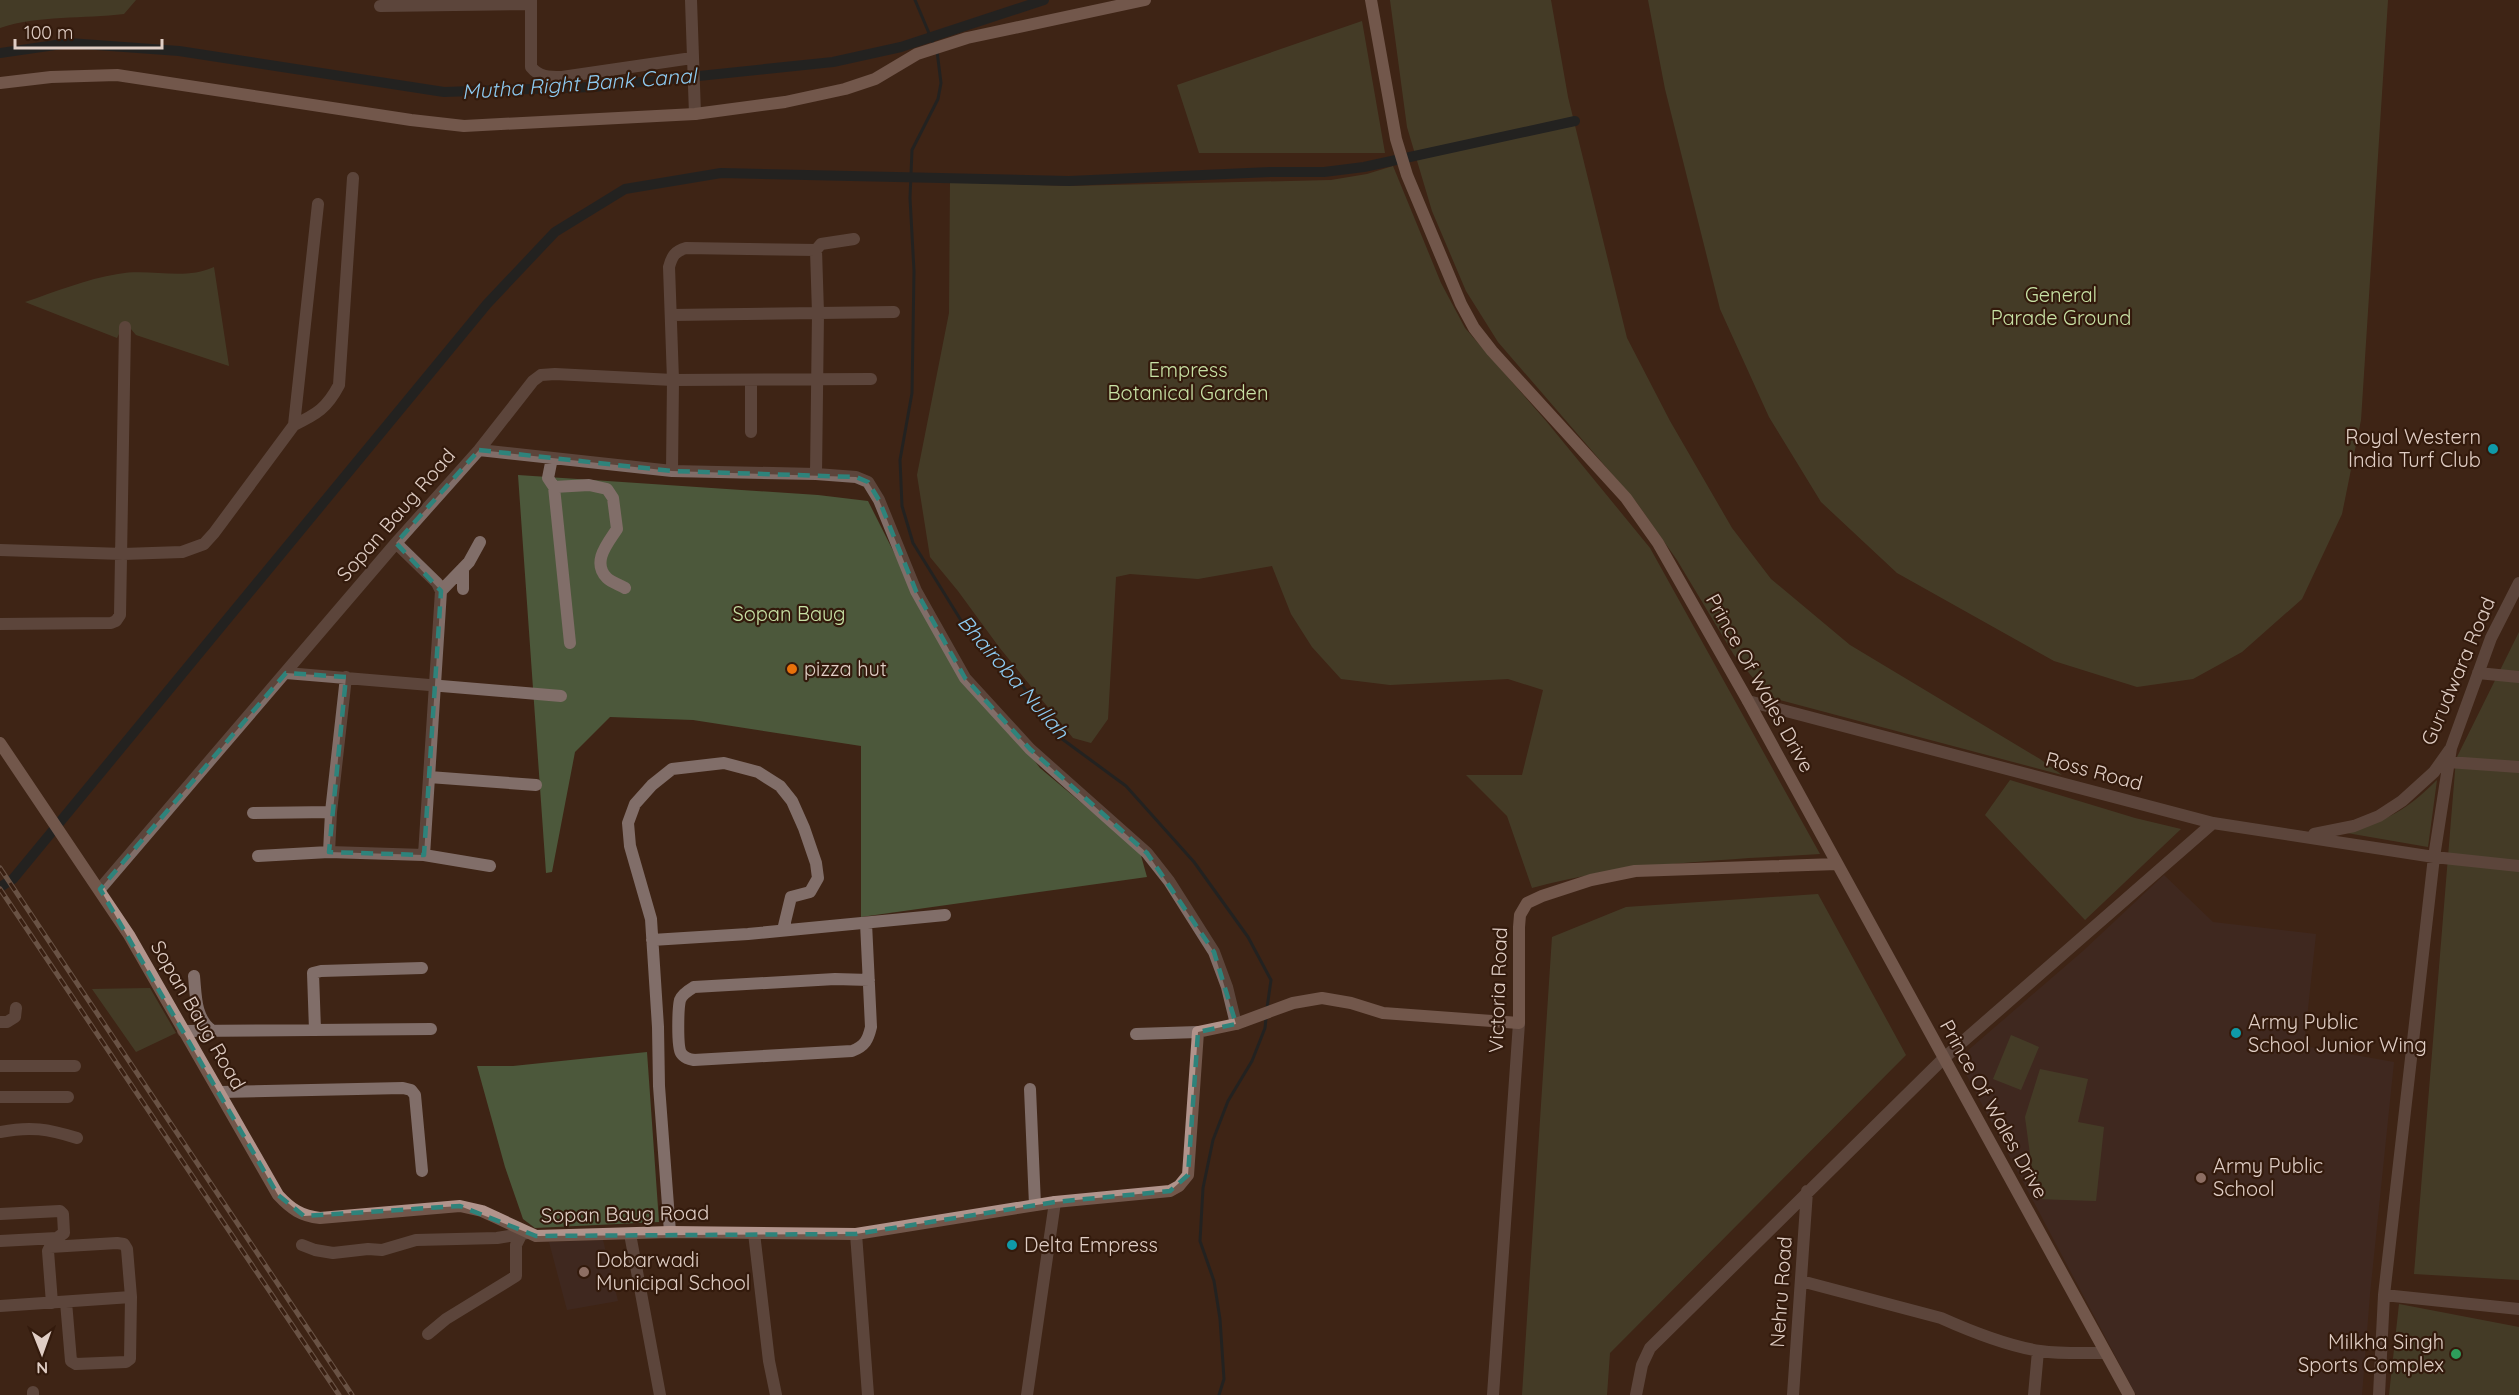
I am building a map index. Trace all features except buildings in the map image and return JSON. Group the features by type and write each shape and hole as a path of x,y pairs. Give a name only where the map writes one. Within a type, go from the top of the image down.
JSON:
{"street":[{"path":"691,0 695,108"},
{"path":"0,83 51,77 117,75 464,126 785,102 845,89 875,79 918,54 967,38 1145,0"},
{"name":"Prince Of Wales Drive","path":"1371,0 1396,139 1407,175 1461,304 1474,328 1492,351 1626,498 1658,543 1748,701 2129,1395"},
{"path":"380,6 530,2 531,67 536,73 547,77 692,62"},
{"path":"294,425 320,412 339,385 353,178"},
{"path":"0,550 123,554 182,552 204,544 279,449 294,425 318,204"},
{"path":"672,471 673,380 669,267 677,251 686,248 816,249 821,244 854,238"},
{"path":"816,249 818,313 816,474"},
{"path":"671,315 894,312"},
{"path":"0,624 111,623 116,621 120,615 123,554 125,327"},
{"name":"Sopan Baug Road","path":"100,889 396,543 479,450 533,381 541,375 673,380 871,379"},
{"path":"751,380 751,432"},
{"path":"479,450 672,471 816,474 856,477 868,482 879,500 916,591 965,678 1029,749 1142,849 1169,880 1214,952 1227,987 1236,1024"},
{"path":"552,458 548,478 554,488 570,643"},
{"path":"554,488 589,485 607,489 613,498 617,529 601,551 601,568 607,578 625,588"},
{"path":"441,591 463,568 480,542"},
{"path":"396,543 437,584 441,591 424,855"},
{"path":"463,568 463,589"},
{"name":"Gurudwara Road","path":"2306,836 2354,826 2379,816 2402,801 2434,772 2451,748 2498,622 2519,583"},
{"path":"286,673 561,696"},
{"path":"2478,673 2519,677"},
{"path":"329,852 331,812 346,677"},
{"name":"Ross Road","path":"1748,701 2213,823 2434,857 2519,866"},
{"name":"Sopan Baug Road","path":"0,743 129,934 278,1195 289,1208 304,1216 320,1218 460,1206 482,1211 524,1234 536,1236 669,1232 856,1234 1055,1202 1170,1191 1185,1181 1188,1175 1198,1032"},
{"path":"2379,1395 2384,1295 2434,857 2451,748"},
{"path":"2448,762 2519,767"},
{"path":"669,1232 652,940 647,904 630,846 628,823 635,804 672,768 724,763 758,772 780,786 792,801 816,863 818,878 810,892 791,897 783,930"},
{"path":"429,777 537,785"},
{"path":"253,813 331,812"},
{"path":"1636,1395 1642,1365 1650,1348 1807,1191 1944,1058 2213,823"},
{"path":"258,856 329,852 424,855 490,866"},
{"name":"Victoria Road","path":"1493,1395 1519,1023 1519,927 1520,915 1527,903 1592,880 1635,871 1838,864"},
{"path":"652,940 945,915"},
{"path":"866,923 872,1028 868,1041 861,1048 852,1051 694,1060 687,1059 681,1052 680,1000 685,992 694,987 835,979 869,980"},
{"path":"315,1030 313,973 422,968"},
{"path":"194,976 199,1014 202,1023 211,1030"},
{"path":"1136,1034 1198,1032 1236,1024 1310,999 1330,999 1351,1003 1383,1013 1519,1023"},
{"path":"0,1022 7,1022 15,1017 16,1008"},
{"path":"658,1027 679,1027"},
{"path":"183,1031 431,1029"},
{"path":"0,1066 75,1066"},
{"path":"220,1092 403,1088 411,1090 415,1095 422,1171"},
{"path":"1030,1089 1035,1205"},
{"path":"0,1097 68,1097"},
{"path":"0,1132 31,1128 47,1129 77,1138"},
{"name":"Nehru Road","path":"1793,1395 1807,1191"},
{"path":"1027,1395 1055,1202"},
{"path":"0,1214 60,1211 63,1214 64,1233 57,1238 0,1241"},
{"path":"754,1233 769,1361 776,1395"},
{"path":"302,1245 333,1253 368,1249 382,1250 416,1240 497,1238 524,1234"},
{"path":"428,1334 446,1319 516,1276 516,1245 524,1234"},
{"path":"630,1234 660,1395"},
{"path":"856,1234 868,1395"},
{"path":"52,1303 48,1251 50,1247 117,1242 124,1244 131,1297 131,1354 126,1362 76,1364 71,1361 66,1302"},
{"path":"1801,1281 1941,1318 1960,1327 2038,1351 2072,1354 2106,1353"},
{"path":"2384,1295 2519,1310"},
{"path":"0,1306 131,1297"},
{"path":"2034,1395 2038,1351"}],"highlighted area":[{"path":"479,450 672,471 856,477 868,482 879,500 916,591 965,678 1030,749 1147,853 1214,952 1236,1024 1198,1032 1188,1175 1170,1191 1055,1202 856,1234 536,1236 460,1206 304,1216 278,1195 100,889 286,673 346,677 329,852 424,855 441,591 396,543"}],"shaded area":[{"name":"Army Public School","path":"2164,875 2213,922 2316,934 2304,1046 2394,1062 2362,1395 2136,1395 1958,1059 2083,951"},
{"name":"Dobarwadi Municipal School","path":"603,1240 618,1301 567,1310 549,1242"}],"green space":[{"path":"0,0 136,0 124,14 45,19 0,28"},
{"path":"1390,0 1551,0 1568,97 1627,338 1670,421 1732,528 1771,579 1850,645 2040,759 2062,775 1769,697 1734,655 1677,560 1637,503 1498,342 1466,291 1432,211 1407,127"},
{"name":"General Parade Ground","path":"1648,0 2388,0 2361,420 2342,514 2302,599 2242,652 2193,679 2137,687 2054,661 1897,573 1821,502 1769,417 1720,309 1665,89"},
{"path":"1362,21 1385,153 1199,153 1177,85"},
{"name":"Empress Botanical Garden","path":"1393,166 1441,283 1465,328 1546,421 1650,548 1820,854 1639,868 1532,888 1507,816 1466,775 1522,775 1543,690 1508,679 1390,685 1341,679 1312,647 1291,614 1272,566 1198,579 1130,574 1116,577 1108,719 1091,743 1073,738 930,557 917,475 949,313 950,182 1068,186 1331,180 1367,174"},
{"path":"214,267 229,366 136,335 125,322 117,338 25,302 106,276 142,272 191,273"},
{"name":"Sopan Baug","path":"518,475 818,495 868,501 918,600 967,683 1014,733 1040,768 1140,852 1147,877 861,917 861,746 693,720 610,717 575,752 552,872 546,873"},
{"path":"2519,632 2519,1280 2414,1274 2456,759"},
{"path":"2010,780 2135,818 2181,829 2085,920 1985,815"},
{"path":"2437,780 2428,847 2347,833 2396,813"},
{"path":"1818,894 1906,1055 1610,1353 1607,1395 1522,1395 1552,937 1626,907"},
{"path":"150,988 176,1033 136,1052 92,989"},
{"path":"2011,1035 2039,1047 2021,1090 1993,1079"},
{"path":"647,1052 659,1222 535,1228 523,1219 505,1167 477,1066 513,1066"},
{"path":"2040,1069 2088,1079 2078,1122 2104,1127 2096,1201 2036,1199 2025,1117"},
{"name":"Milkha Singh Sports Complex","path":"2399,1304 2519,1327 2519,1395 2389,1395"}],"waterway":[{"name":"Bhairoba Nullah","path":"915,0 934,45"},
{"name":"Mutha Right Bank Canal","path":"0,53 69,43 179,51 444,92 593,87 833,62 901,47 1044,0"},
{"name":"Bhairoba Nullah","path":"937,51 941,83 938,99 912,150 910,198 914,271 912,393 900,460 902,506 913,543 962,622 1017,677 1054,733 1126,786 1194,862 1248,937 1271,980 1267,1008"},
{"path":"0,887 13,879 487,304 555,232 625,189 721,173 1069,181 1270,172 1324,172 1364,167 1575,121"},
{"name":"Bhairoba Nullah","path":"1219,1395 1224,1379 1220,1319 1214,1281 1200,1241 1203,1188 1213,1140 1228,1101 1252,1061 1265,1028 1266,1018"}],"railway":[{"path":"0,868 352,1395"},
{"path":"0,889 339,1395"}],"place":[{"name":"Royal Western India Turf Club","path":"2493,449"},
{"name":"pizza hut","path":"792,669"},
{"name":"Army Public School Junior Wing","path":"2236,1033"},
{"name":"Army Public School","path":"2201,1178"},
{"name":"Delta Empress","path":"1012,1245"},
{"name":"Dobarwadi Municipal School","path":"584,1272"},
{"name":"Milkha Singh Sports Complex","path":"2456,1354"}]}
